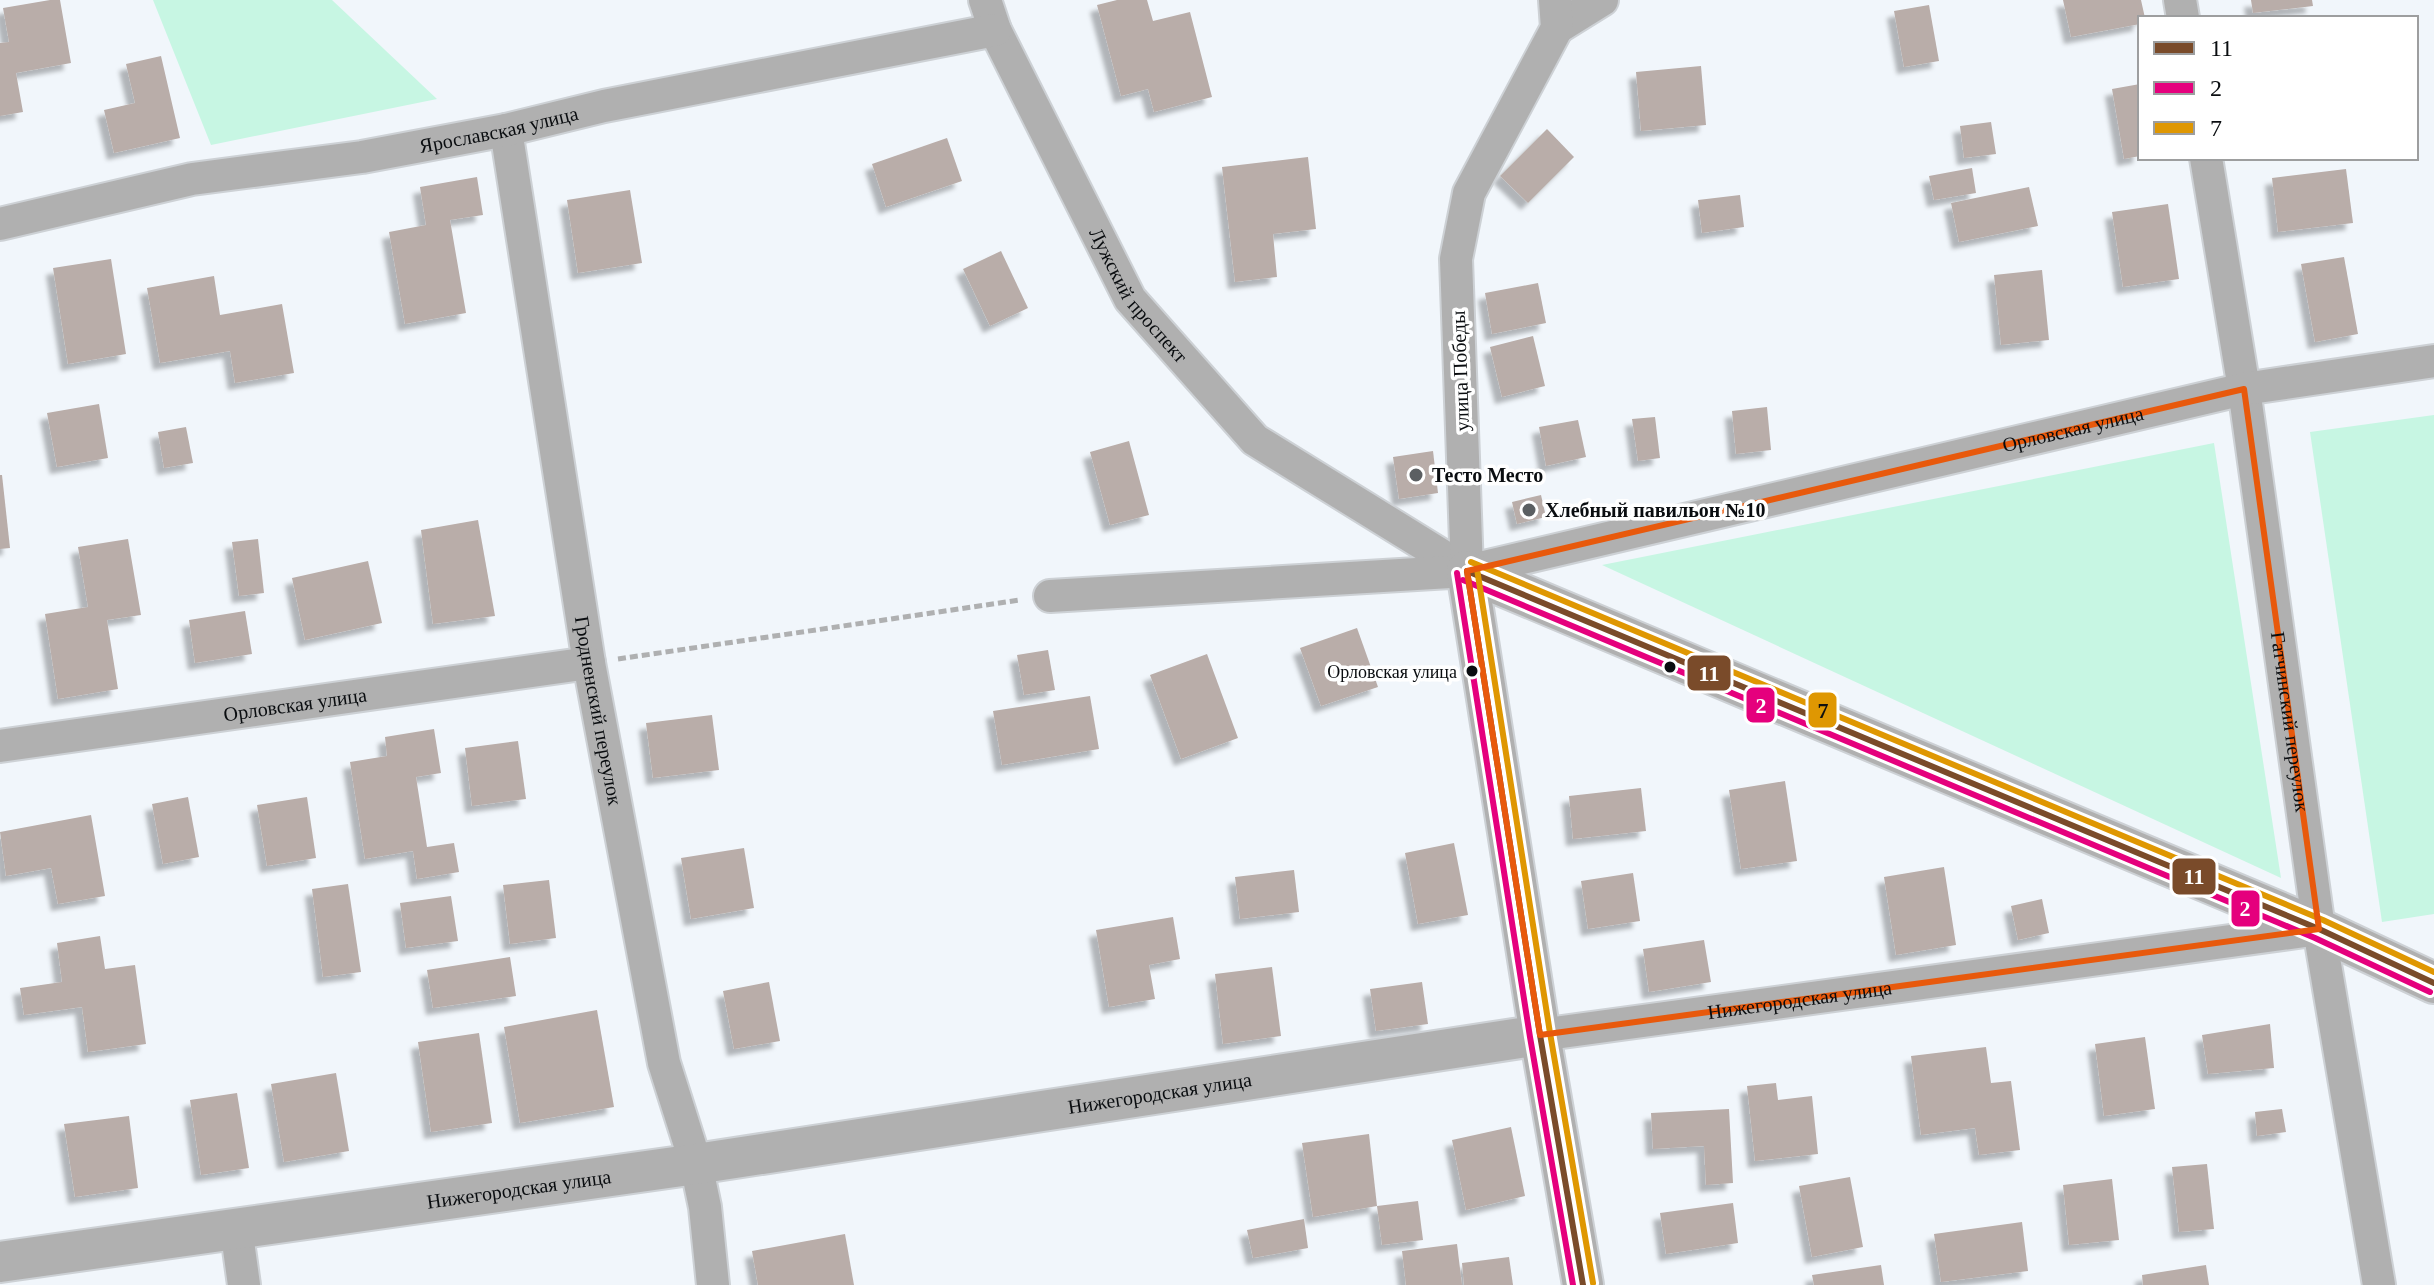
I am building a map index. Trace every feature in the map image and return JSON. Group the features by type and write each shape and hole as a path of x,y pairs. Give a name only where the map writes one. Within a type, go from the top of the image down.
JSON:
{"street":[{"path":"1556,14 1602,0"},
{"name":"улица Победы","path":"1556,14 1469,193 1456,259 1467,571 1583,1285"},
{"name":"Лужский проспект","path":"990,15 1130,299 1255,440 1467,571 2319,929 2434,983"},
{"name":"Ярославская улица","path":"0,224 192,179 362,157 506,130 990,15"},
{"name":"Гродненский переулок","path":"506,130 589,663 664,1063 696,1164 705,1207 713,1285"},
{"name":"Гатчинский переулок","path":"2206,160 2244,389 2319,929 2379,1285"},
{"name":"Орловская улица","path":"1050,596 1467,571 2244,389 2434,361"},
{"name":"Орловская улица","path":"0,746 589,663"},
{"name":"Нижегородская улица","path":"0,1262 696,1164 1540,1035 2319,929"},
{"path":"236,1227 244,1285"}],"path":[{"path":"589,663 1050,596"}],"highlighted area":[{"path":"2244,389 2319,929 1540,1035 1467,571"}],"green space":[{"path":"153,0 332,0 437,99 211,145"},
{"path":"2434,415 2434,914 2382,922 2310,432"},
{"path":"2214,443 2281,878 1602,565"}],"building":[{"path":"60,0 71,63 16,73 23,112 0,116 0,43 9,42 3,8"},
{"path":"1117,0 1147,0 1153,21 1190,12 1212,97 1154,112 1148,89 1121,96 1097,5"},
{"path":"2063,0 2141,0 2145,16 2138,16 2138,24 2071,37"},
{"path":"2251,0 2312,0 2313,6 2253,13"},
{"path":"1929,5 1939,61 1904,67 1894,11"},
{"path":"161,56 180,138 114,153 104,110 135,103 126,64"},
{"path":"1701,66 1706,125 1641,131 1636,72"},
{"path":"2138,84 2138,156 2124,159 2112,89"},
{"path":"1991,122 1996,154 1964,158 1960,126"},
{"path":"1547,129 1574,157 1528,203 1500,176"},
{"path":"947,138 962,181 886,207 872,164"},
{"path":"1308,157 1316,229 1273,234 1277,277 1235,282 1222,167"},
{"path":"1972,168 1976,193 1934,200 1929,176"},
{"path":"2346,169 2353,223 2278,232 2272,178"},
{"path":"477,177 483,215 450,220 466,313 405,324 389,232 426,225 420,187"},
{"path":"2029,187 2038,226 1959,242 1951,203"},
{"path":"630,190 642,263 578,273 567,200"},
{"path":"1740,195 1744,227 1702,233 1698,200"},
{"path":"2168,204 2179,279 2123,287 2112,212"},
{"path":"1001,251 1028,308 990,326 963,269"},
{"path":"2344,257 2358,334 2315,342 2301,264"},
{"path":"111,259 126,354 68,364 53,268"},
{"path":"2042,270 2049,340 2001,345 1994,275"},
{"path":"214,276 220,315 282,304 294,373 235,383 230,351 160,363 147,288"},
{"path":"1538,283 1546,323 1492,334 1485,293"},
{"path":"1533,336 1545,386 1502,397 1490,347"},
{"path":"99,404 108,458 57,467 47,413"},
{"path":"1767,407 1771,450 1736,454 1732,411"},
{"path":"1655,417 1660,458 1638,461 1632,419"},
{"path":"1578,420 1586,457 1546,466 1539,427"},
{"path":"186,427 193,463 164,468 158,432"},
{"path":"1129,441 1149,515 1110,525 1090,452"},
{"name":"Тесто Место","path":"1433,451 1438,493 1399,499 1393,457"},
{"path":"0,475 10,548 0,549"},
{"name":"Хлебный павильон №10","path":"1541,495 1546,517 1517,524 1512,502"},
{"path":"478,520 495,616 433,624 421,530"},
{"path":"128,539 141,615 107,620 118,689 58,699 45,614 88,607 78,547"},
{"path":"258,539 264,593 239,596 232,542"},
{"path":"368,561 382,623 305,640 292,578"},
{"path":"245,611 252,654 195,663 189,620"},
{"path":"1357,628 1378,687 1321,706 1300,648"},
{"path":"1048,650 1055,690 1024,695 1017,655"},
{"path":"1207,654 1238,738 1181,759 1150,675"},
{"path":"1090,696 1099,749 1002,765 993,711"},
{"path":"712,715 719,770 653,778 646,723"},
{"path":"434,729 441,773 416,777 427,847 454,843 459,872 417,879 413,851 365,859 350,762 387,756 385,737"},
{"path":"518,741 526,799 472,806 465,748"},
{"path":"1785,781 1797,861 1741,869 1729,790"},
{"path":"1641,788 1646,831 1573,839 1569,796"},
{"path":"188,797 199,857 163,864 152,804"},
{"path":"307,797 316,858 267,866 257,805"},
{"path":"91,815 105,896 58,904 51,868 6,876 0,832"},
{"path":"1454,843 1468,915 1418,924 1405,853"},
{"path":"744,848 754,908 691,919 681,858"},
{"path":"1944,867 1956,945 1896,955 1884,877"},
{"path":"1294,870 1299,912 1240,919 1235,877"},
{"path":"1633,873 1640,921 1588,929 1581,881"},
{"path":"549,880 556,938 510,944 503,885"},
{"path":"348,884 361,972 323,977 312,889"},
{"path":"451,896 458,941 406,948 400,903"},
{"path":"2042,899 2049,933 2018,940 2011,906"},
{"path":"1173,917 1180,959 1149,965 1155,999 1109,1007 1096,930"},
{"path":"100,936 105,969 135,965 146,1044 88,1052 82,1007 24,1015 20,988 62,982 57,943"},
{"path":"1704,940 1711,982 1649,992 1643,949"},
{"path":"510,957 516,996 433,1008 427,970"},
{"path":"1272,967 1281,1036 1223,1044 1215,974"},
{"path":"769,982 780,1041 734,1049 723,991"},
{"path":"1422,982 1428,1024 1376,1031 1370,989"},
{"path":"597,1010 614,1107 520,1123 504,1027"},
{"path":"2270,1024 2274,1068 2208,1074 2202,1035"},
{"path":"479,1033 492,1123 431,1132 418,1042"},
{"path":"2145,1037 2155,1109 2104,1116 2095,1044"},
{"path":"1986,1047 1991,1083 2011,1081 2020,1150 1979,1155 1975,1128 1921,1135 1911,1056"},
{"path":"336,1073 349,1151 284,1162 271,1084"},
{"path":"1776,1083 1778,1100 1812,1096 1818,1154 1755,1161 1747,1086"},
{"path":"237,1093 249,1168 201,1175 190,1100"},
{"path":"1729,1109 1733,1183 1706,1185 1704,1146 1653,1149 1651,1113"},
{"path":"2282,1109 2286,1132 2257,1136 2255,1112"},
{"path":"129,1116 138,1188 75,1197 64,1124"},
{"path":"1511,1127 1525,1196 1466,1210 1452,1140"},
{"path":"1369,1134 1377,1206 1313,1217 1302,1143"},
{"path":"2207,1164 2214,1229 2179,1232 2172,1167"},
{"path":"1850,1177 1863,1247 1812,1257 1799,1186"},
{"path":"2112,1179 2119,1240 2069,1245 2063,1185"},
{"path":"1418,1201 1423,1240 1382,1245 1377,1206"},
{"path":"1733,1203 1738,1243 1666,1254 1660,1213"},
{"path":"1304,1219 1308,1248 1253,1258 1247,1230"},
{"path":"2022,1222 2028,1271 1941,1282 1934,1234"},
{"path":"845,1234 854,1285 758,1285 752,1251"},
{"path":"1457,1244 1462,1285 1406,1285 1402,1251"},
{"path":"1509,1257 1513,1285 1464,1285 1462,1263"},
{"path":"1881,1265 1884,1285 1814,1285 1812,1275"},
{"path":"2206,1265 2209,1285 2143,1285 2142,1275"}],"transit line":[{"name":"7","path":"1471,562 2323,920 2434,972"},
{"name":"7","path":"1477,569 1593,1283"},
{"name":"11","path":"1467,571 2319,929 2434,983"},
{"name":"11","path":"1467,571 1583,1285"},
{"name":"2","path":"1457,573 1530,1037 1573,1285"},
{"name":"2","path":"1463,580 2315,938 2430,992"}],"place":[{"name":"Тесто Место","path":"1416,475"},
{"name":"Хлебный павильон №10","path":"1529,510"},
{"name":"Орловская улица","path":"1472,671"}]}
